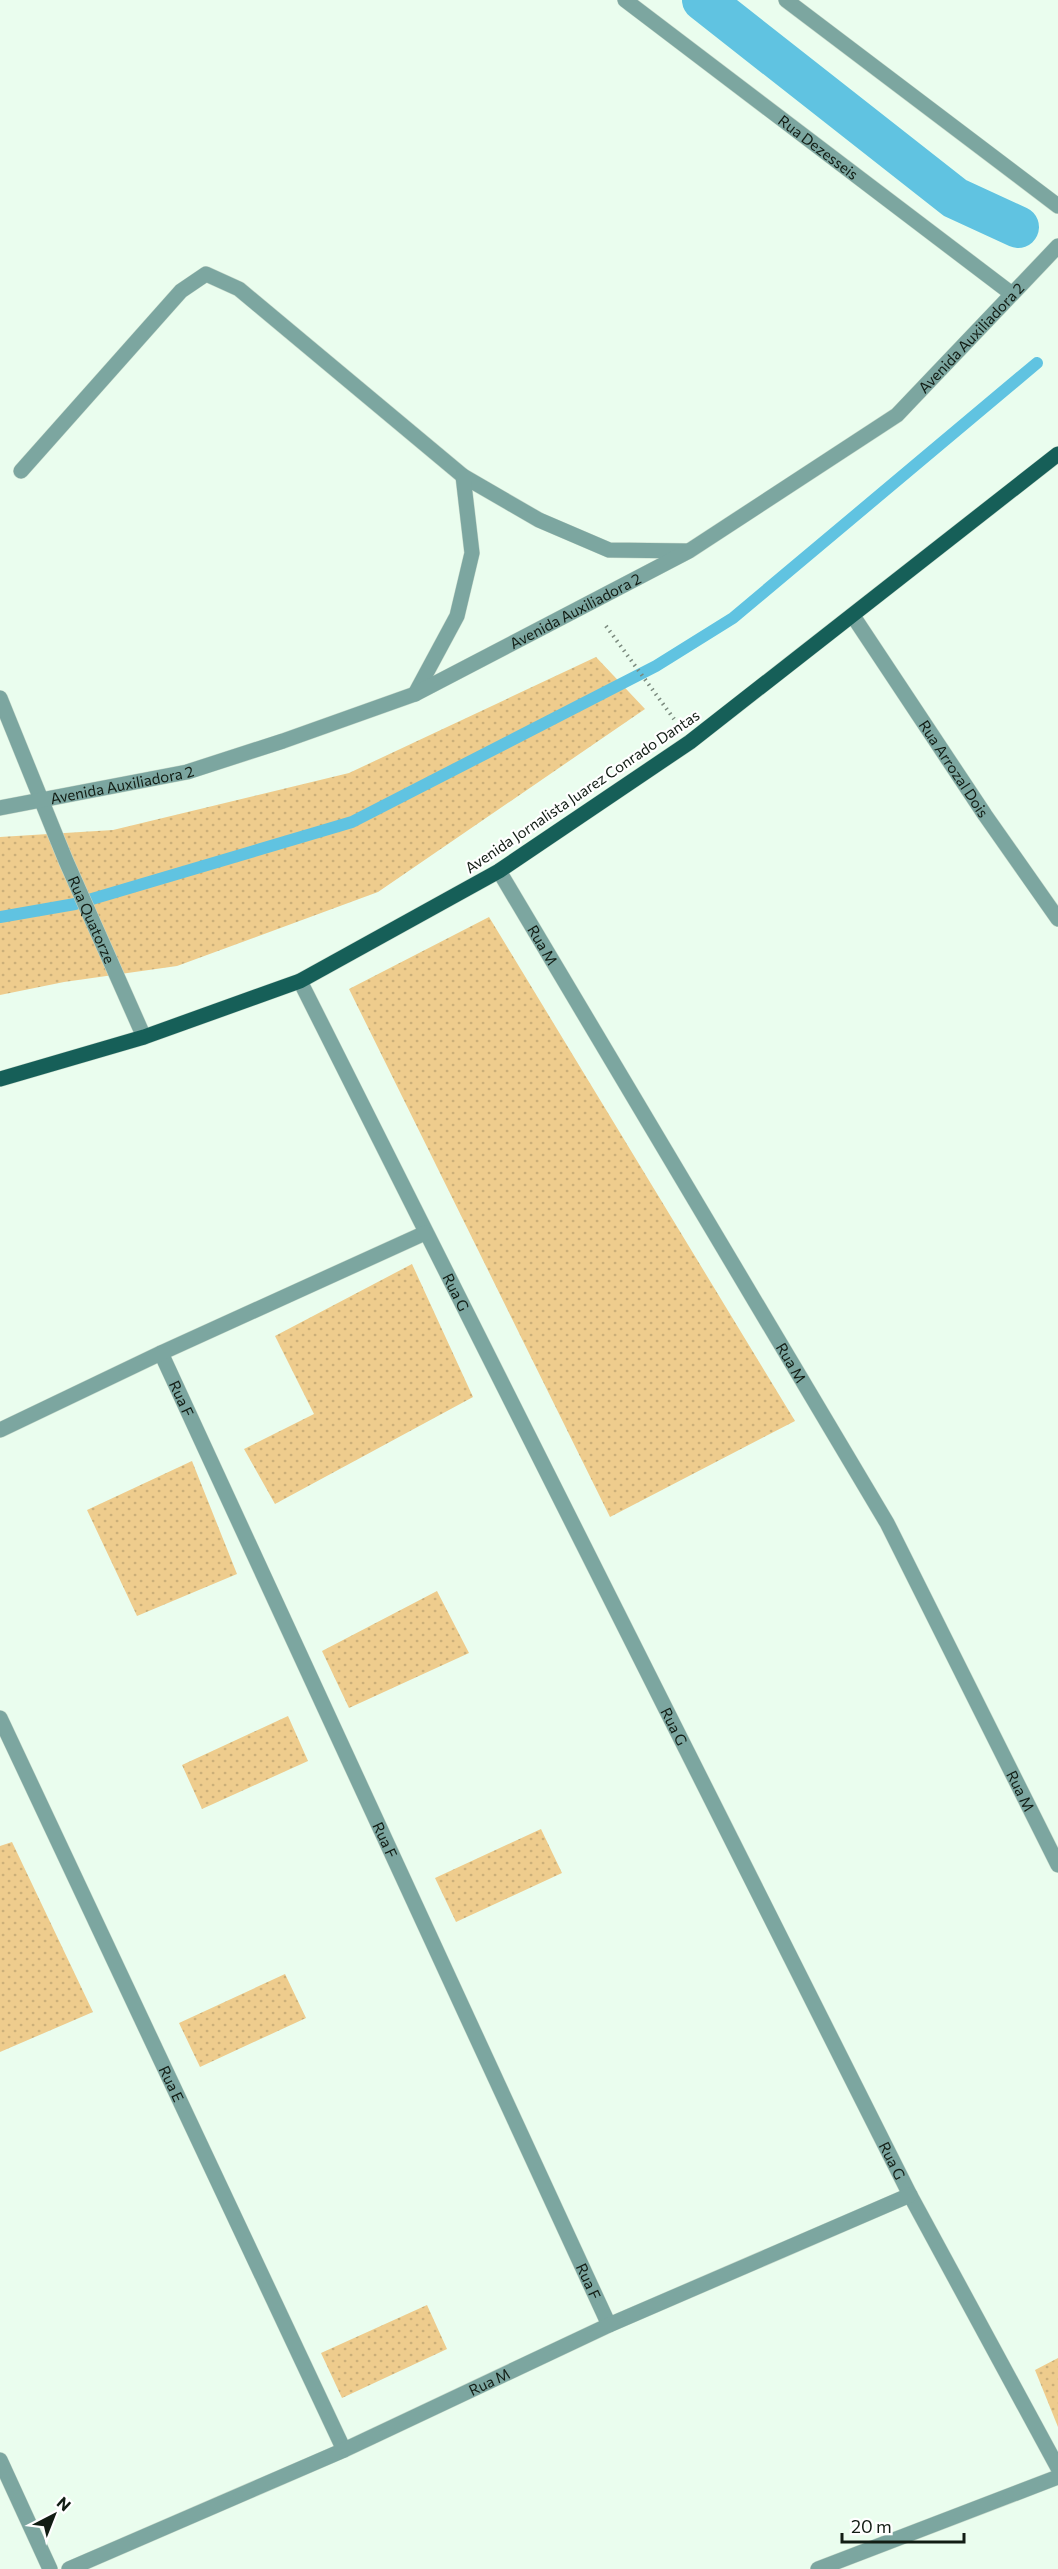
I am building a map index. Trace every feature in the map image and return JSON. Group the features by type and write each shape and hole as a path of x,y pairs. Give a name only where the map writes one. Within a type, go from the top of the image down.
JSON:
{"main road":[{"name":"Avenida Jornalista Juarez Conrado Dantas","path":"0,1079 144,1037 300,981 499,871 690,742 854,616 1058,454"}],"street":[{"name":"Rua Dezesseis","path":"625,0 1012,294"},
{"path":"786,0 1058,206"},
{"name":"Avenida Auxiliadora 2","path":"0,808 187,772 415,694 689,551 897,415 1058,246"},
{"path":"21,471 181,291 206,274 239,289 463,476 539,520 609,550 689,551"},
{"path":"415,694 457,616 472,553 463,476"},
{"name":"Rua Arrozal Dois","path":"854,616 985,815 1058,919"},
{"name":"Rua Quatorze","path":"0,698 66,861 144,1037"},
{"name":"Rua M","path":"499,871 886,1522 1058,1865"},
{"name":"Rua G","path":"300,981 424,1233 910,2195 1058,2468"},
{"path":"0,1430 161,1353 424,1233"},
{"name":"Rua F","path":"161,1353 609,2325"},
{"name":"Rua E","path":"0,1718 344,2450"},
{"name":"Rua M","path":"69,2569 344,2450 609,2325 910,2195"},
{"path":"0,2460 50,2569"},
{"path":"818,2569 1058,2477"}],"path":[{"path":"608,630 661,700"}],"shaded area":[{"path":"596,657 645,709 378,892 177,966 64,982 0,995 0,837 113,830 349,773"},
{"path":"489,917 795,1421 610,1517 349,989"},
{"path":"412,1264 473,1397 275,1504 244,1449 314,1414 275,1336"},
{"path":"192,1461 237,1574 137,1616 87,1510"},
{"path":"437,1591 469,1653 349,1708 322,1651"},
{"path":"288,1716 308,1761 202,1809 182,1765"},
{"path":"541,1829 562,1873 456,1922 435,1878"},
{"path":"12,1842 93,2012 0,2052 0,1846"},
{"path":"285,1974 306,2018 200,2067 179,2023"},
{"path":"427,2305 447,2349 342,2398 321,2353"},
{"path":"1058,2358 1058,2427 1035,2370"}],"waterway":[{"path":"703,0 955,198 1018,227"},
{"path":"0,917 75,904 352,822 656,666 733,618 1037,363"}]}
